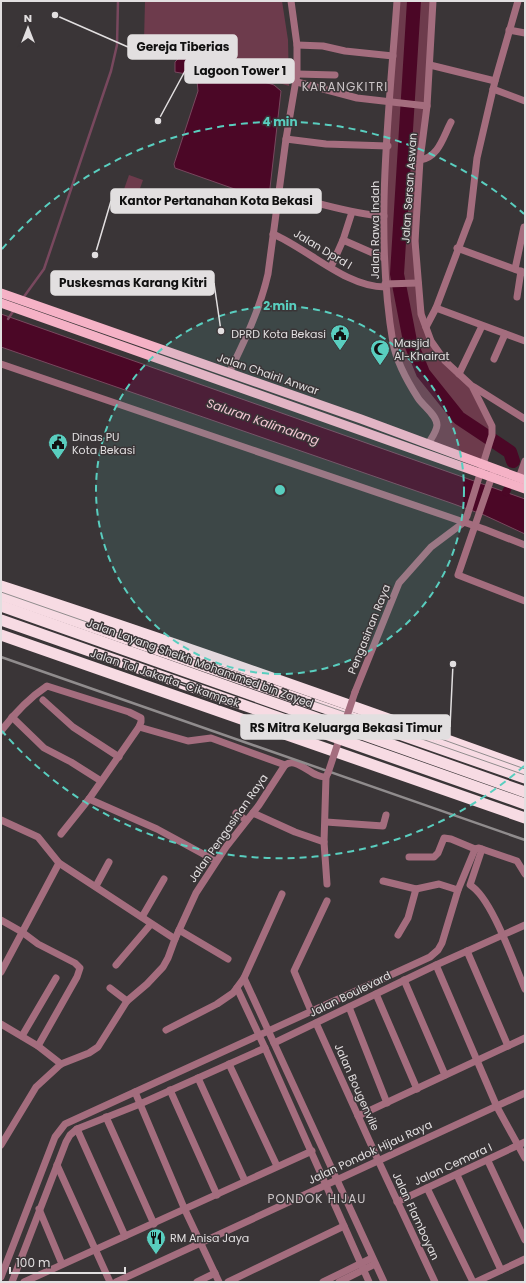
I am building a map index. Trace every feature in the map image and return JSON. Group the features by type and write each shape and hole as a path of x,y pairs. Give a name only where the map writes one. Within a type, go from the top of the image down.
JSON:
{"highway":[{"path":"1,586 128,627 525,768"},
{"path":"1,595 525,778"},
{"name":"Jalan Layang Sheikh Mohammed bin Zayed","path":"1,606 525,792"},
{"path":"1,620 525,804"},
{"name":"Jalan Tol Jakarta–Cikampek","path":"1,635 520,816 525,821"}],"main road":[{"name":"Jalan Chairil Anwar","path":"1,293 6,301 35,315 492,476 525,489"},
{"name":"Jalan Chairil Anwar","path":"6,301 37,306 361,419 428,444 482,473"},
{"path":"102,338 106,329"},
{"path":"225,382 229,373"},
{"path":"357,429 361,419"},
{"name":"Jalan Chairil Anwar","path":"492,476 522,479"}],"street":[{"path":"229,373 254,321 263,295 286,139 297,82 297,45 291,1"},
{"name":"Jalan Rawa Indah","path":"397,1 384,216 384,258 395,354 419,400 436,422 436,428 428,444"},
{"name":"Jalan Sersan Aswan","path":"433,1 427,106 420,160 414,283 421,314 431,341 445,361 472,386 492,426 492,435 482,473"},
{"path":"426,327 436,308 457,248 470,218 477,158 495,81 518,1"},
{"path":"509,30 525,33"},
{"path":"297,45 323,46 345,51 393,56"},
{"path":"430,65 495,81"},
{"path":"297,74 335,75"},
{"path":"297,82 357,98 427,106"},
{"path":"493,89 525,101"},
{"path":"420,160 427,159 435,154 451,122"},
{"path":"286,139 326,144 388,146"},
{"path":"278,195 299,198 361,215 384,216"},
{"path":"330,267 343,240 352,212"},
{"path":"517,297 524,227"},
{"name":"Jalan Dprd I","path":"273,234 352,279 378,287 414,283"},
{"path":"343,240 384,258"},
{"path":"457,248 520,271"},
{"path":"436,308 525,341"},
{"path":"459,374 482,326"},
{"path":"494,360 504,334"},
{"path":"1,364 465,520 474,526 525,545"},
{"path":"472,386 492,400 525,419"},
{"path":"485,411 492,400"},
{"path":"522,479 525,461"},
{"path":"465,520 482,473"},
{"path":"492,476 474,526 459,576 525,601"},
{"name":"Pengasinan Raya","path":"327,884 324,842 327,775 355,692 399,583 426,552 465,520"},
{"path":"1,731 12,717 36,693 47,686 130,712 140,718 141,722 139,727 101,782 61,834"},
{"path":"43,700 73,726 119,756"},
{"path":"12,717 44,748 71,762 101,782"},
{"path":"139,727 188,740 212,738 285,765 289,762 296,763 317,776 327,775"},
{"name":"Jalan Pengasinan Raya","path":"1,1146 30,1095 50,1072 61,1064 89,1053 98,1047 127,1002 163,967 173,948 175,938 196,893 216,861 246,820 253,813 285,765"},
{"path":"88,799 157,829 216,861"},
{"path":"236,813 246,820"},
{"path":"253,813 295,832 324,842"},
{"path":"326,822 383,826 386,815"},
{"path":"1,820 38,837 59,862 151,924 175,938"},
{"path":"409,857 434,857 438,853 444,838 451,839 517,861 525,874"},
{"path":"1,1277 55,1137 60,1128 65,1124 269,1032 433,955 442,943 458,890 478,849"},
{"path":"478,849 470,884 479,891 488,904 525,989"},
{"path":"1,972 4,958 22,932 59,862"},
{"path":"96,886 109,862"},
{"path":"142,917 164,879"},
{"path":"383,882 416,889 439,884 458,890"},
{"path":"398,935 408,918 416,889"},
{"path":"166,1030 217,1004 237,988 244,978 282,894"},
{"path":"311,1011 294,971 327,901"},
{"path":"1,920 22,932 38,944 75,963 80,969 38,1046"},
{"path":"116,965 151,924"},
{"name":"Jalan Boulevard","path":"274,1043 404,980 525,925"},
{"path":"179,930 228,959"},
{"path":"467,951 508,1046"},
{"path":"436,965 497,1107 522,1144 525,1158"},
{"path":"22,1036 56,978"},
{"path":"244,978 384,1282"},
{"path":"404,980 445,1075"},
{"path":"110,988 127,1002"},
{"path":"237,988 312,1151 369,1282"},
{"path":"376,994 417,1089"},
{"path":"349,1007 387,1103"},
{"name":"Jalan Bougenvile","path":"316,1023 378,1160"},
{"path":"1,1024 38,1046 61,1064"},
{"path":"358,1116 525,1038"},
{"path":"12,1282 39,1209 70,1134 77,1129 140,1104 265,1048"},
{"path":"229,1064 277,1166"},
{"path":"198,1078 245,1181"},
{"path":"170,1090 217,1194"},
{"path":"135,1092 185,1210 219,1282"},
{"name":"Jalan Pondok Hijau Raya","path":"116,1282 525,1093"},
{"path":"106,1117 154,1224"},
{"path":"77,1129 125,1236"},
{"name":"Jalan Cemara I","path":"397,1202 522,1144"},
{"path":"24,1282 312,1151"},
{"name":"Jalan Flamboyan","path":"378,1160 435,1282"},
{"path":"488,1161 525,1240"},
{"path":"57,1165 94,1250 110,1282"},
{"path":"457,1175 501,1270"},
{"path":"427,1188 474,1282 525,1259"},
{"path":"39,1209 62,1264"},
{"path":"228,1282 344,1226"},
{"path":"323,1282 374,1261"},
{"path":"339,1282 362,1267"},
{"path":"197,1282 215,1273"}],"shaded area":[{"path":"145,1 282,1 288,40 289,86 144,41"},
{"path":"397,1 433,1 420,160 418,283 431,341 472,386 492,426 484,465 428,444 437,426 407,379 392,335 384,216"},
{"path":"129,175 143,180 137,197 123,192"}],"water":[{"path":"181,56 274,85 281,91 269,197 263,199 175,168 174,164 198,91 197,81 192,75 175,72 175,62"},
{"name":"Saluran Kalimalang","path":"1,314 525,499 525,534 484,515 451,503 1,347"}],"waterway":[{"path":"23,298 44,269 111,71 117,45 118,1"},
{"path":"414,1 397,274 410,341 423,373 459,418 510,452 513,461"},
{"path":"8,319 14,310"}],"tram line":[{"path":"1,592 525,775"},
{"path":"416,730 525,769"}],"railway":[{"path":"1,657 525,840"}],"place":[{"name":"Gereja Tiberias","path":"55,15"},
{"name":"Lagoon Tower 1","path":"158,121"},
{"name":"Kantor Pertanahan Kota Bekasi","path":"95,255"},
{"name":"Puskesmas Karang Kitri","path":"221,331"},
{"name":"DPRD Kota Bekasi","path":"340,351"},
{"name":"Masjid Al-Khairat","path":"380,366"},
{"name":"Dinas PU Kota Bekasi","path":"58,460"},
{"name":"RS Mitra Keluarga Bekasi Timur","path":"453,664"},
{"name":"RM Anisa Jaya","path":"156,1255"}],"district":[{"name":"KARANGKITRI","path":"345,87"},
{"name":"PONDOK HIJAU","path":"317,1199"}]}
